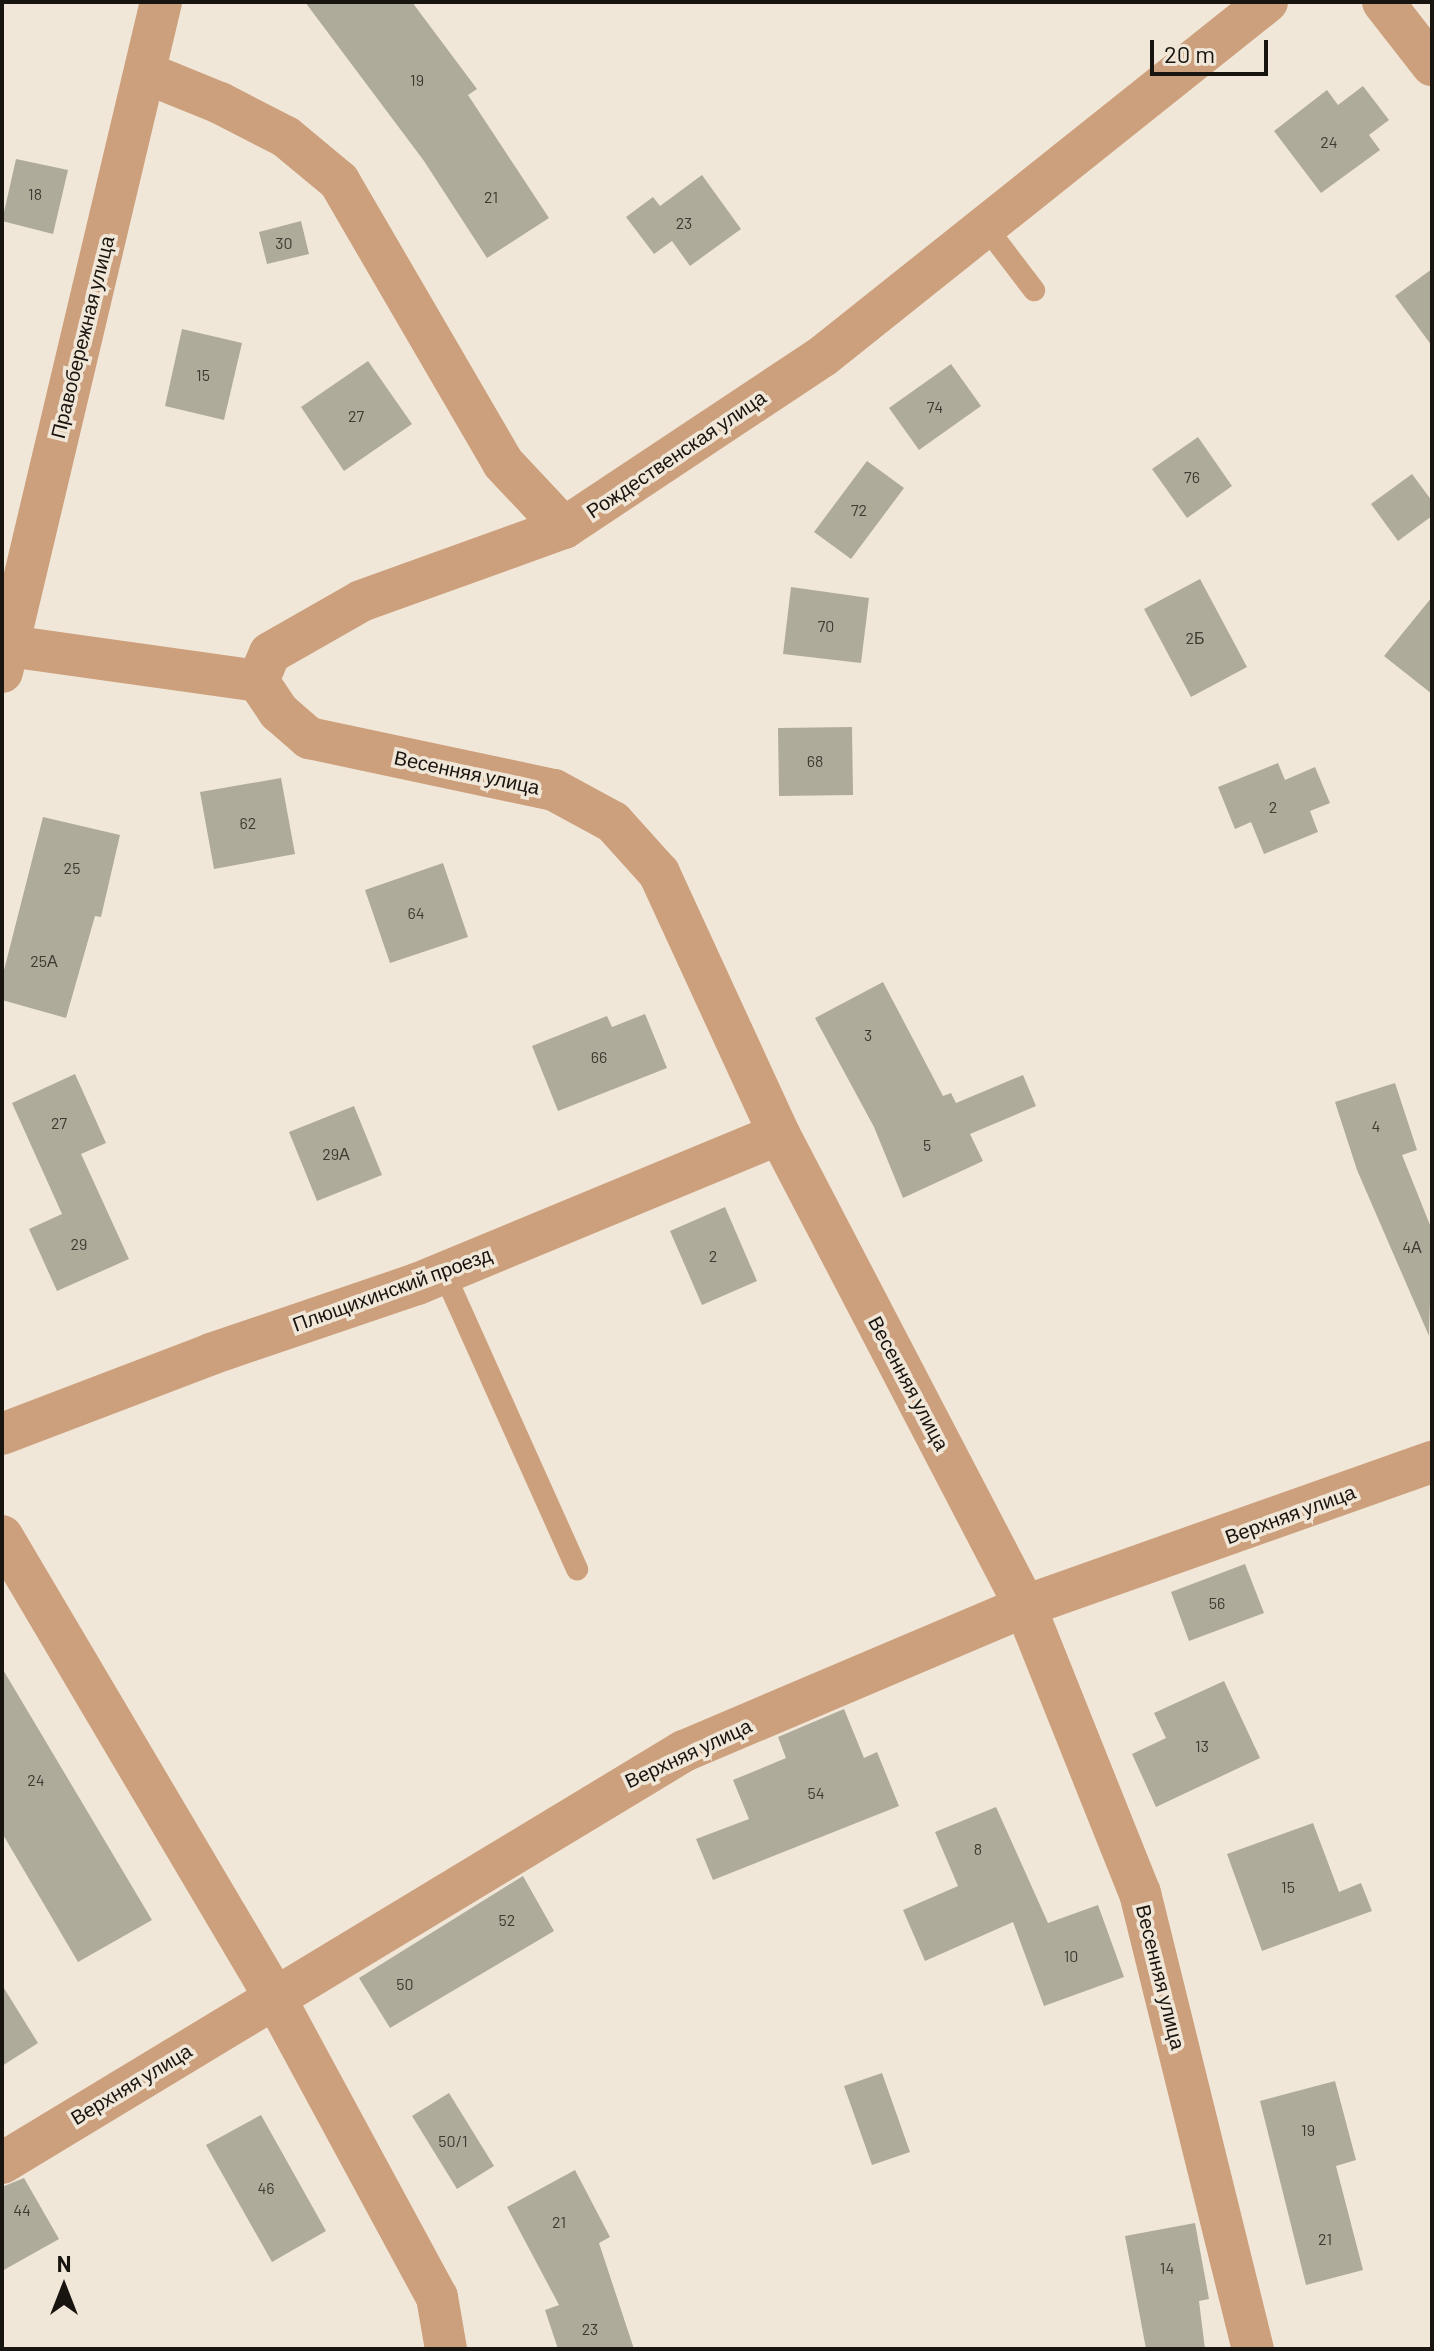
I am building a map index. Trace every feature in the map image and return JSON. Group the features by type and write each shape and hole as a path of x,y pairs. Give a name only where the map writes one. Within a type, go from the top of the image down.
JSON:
{"street":[{"name":"Правобережная улица","path":"4,655 161,2"},
{"name":"Рождественская улица","path":"258,681 270,653 361,601 564,528 823,356 1267,2"},
{"path":"1383,2 1432,65"},
{"path":"146,73 220,103 286,137 339,181 503,463 564,528"},
{"path":"4,655 258,681"},
{"name":"Весенняя улица","path":"258,681 279,712 309,738 554,790 613,822 659,873 779,1134 1025,1606 1140,1893 1253,2349"},
{"name":"Плющихинский проезд","path":"2,1434 211,1354 444,1273 779,1134"},
{"name":"Верхняя улица","path":"2,2163 643,1771 1025,1606 1432,1462"},
{"path":"2,1536 274,1996 437,2297 446,2349"}],"lane":[{"path":"985,226 1034,290"},
{"path":"444,1273 577,1569"}],"building":[{"path":"305,2 412,2 477,89 468,95 549,218 487,258 424,161"},
{"path":"1363,86 1389,120 1369,135 1380,150 1321,193 1274,131 1327,90 1338,105"},
{"path":"16,159 68,170 53,234 2,221"},
{"path":"702,175 741,229 690,266 672,241 654,254 626,217 653,197 660,206"},
{"path":"301,221 309,254 267,264 259,232"},
{"path":"1432,269 1432,346 1395,296"},
{"path":"182,329 242,343 224,420 165,406"},
{"path":"368,361 412,424 344,471 301,407"},
{"path":"951,364 981,406 919,450 889,408"},
{"path":"1198,437 1232,486 1187,518 1152,469"},
{"path":"867,461 904,488 851,559 814,532"},
{"path":"1412,474 1432,501 1432,516 1398,541 1371,504"},
{"path":"1200,579 1247,667 1191,697 1144,609"},
{"path":"791,587 869,598 861,663 783,654"},
{"path":"1432,597 1432,694 1384,656"},
{"path":"852,727 853,795 779,796 778,728"},
{"path":"1278,763 1285,780 1315,767 1330,803 1310,811 1318,832 1264,854 1251,822 1235,829 1218,787"},
{"path":"281,778 295,854 214,869 200,792"},
{"path":"43,817 120,835 101,917 95,916 66,1018 2,1000 2,978"},
{"path":"443,863 468,937 390,963 365,890"},
{"path":"883,982 943,1096 951,1093 956,1103 1023,1075 1036,1106 970,1134 983,1161 903,1198 874,1127 815,1018"},
{"path":"645,1014 667,1068 558,1111 532,1046 607,1016 612,1027"},
{"path":"75,1074 106,1143 81,1154 129,1259 57,1291 29,1229 62,1214 12,1103"},
{"path":"1395,1083 1417,1150 1402,1155 1432,1230 1429,1336 1357,1170 1335,1102"},
{"path":"354,1106 382,1175 317,1201 289,1132"},
{"path":"725,1207 757,1281 702,1305 670,1231"},
{"path":"1245,1564 1264,1613 1189,1641 1171,1592"},
{"path":"2,1668 152,1920 78,1962 2,1833"},
{"path":"1224,1681 1260,1758 1156,1807 1132,1754 1166,1738 1154,1713"},
{"path":"844,1709 864,1758 877,1752 899,1806 713,1880 696,1839 749,1819 733,1780 786,1758 778,1737"},
{"path":"996,1807 1048,1923 1098,1905 1124,1977 1044,2006 1013,1922 925,1961 903,1910 958,1886 935,1832"},
{"path":"1313,1823 1339,1892 1361,1883 1372,1911 1262,1951 1227,1854"},
{"path":"523,1876 554,1931 390,2028 359,1978"},
{"path":"2,1985 38,2043 2,2066"},
{"path":"882,2073 910,2152 872,2165 844,2086"},
{"path":"1335,2081 1356,2160 1336,2166 1363,2270 1306,2285 1260,2101"},
{"path":"449,2093 494,2166 457,2189 412,2116"},
{"path":"261,2115 326,2231 272,2262 206,2145"},
{"path":"575,2170 610,2237 599,2243 634,2349 558,2349 545,2310 559,2305 507,2207"},
{"path":"24,2178 59,2239 2,2271 2,2187"},
{"path":"1195,2223 1209,2299 1199,2301 1205,2349 1146,2349 1125,2236"}]}
